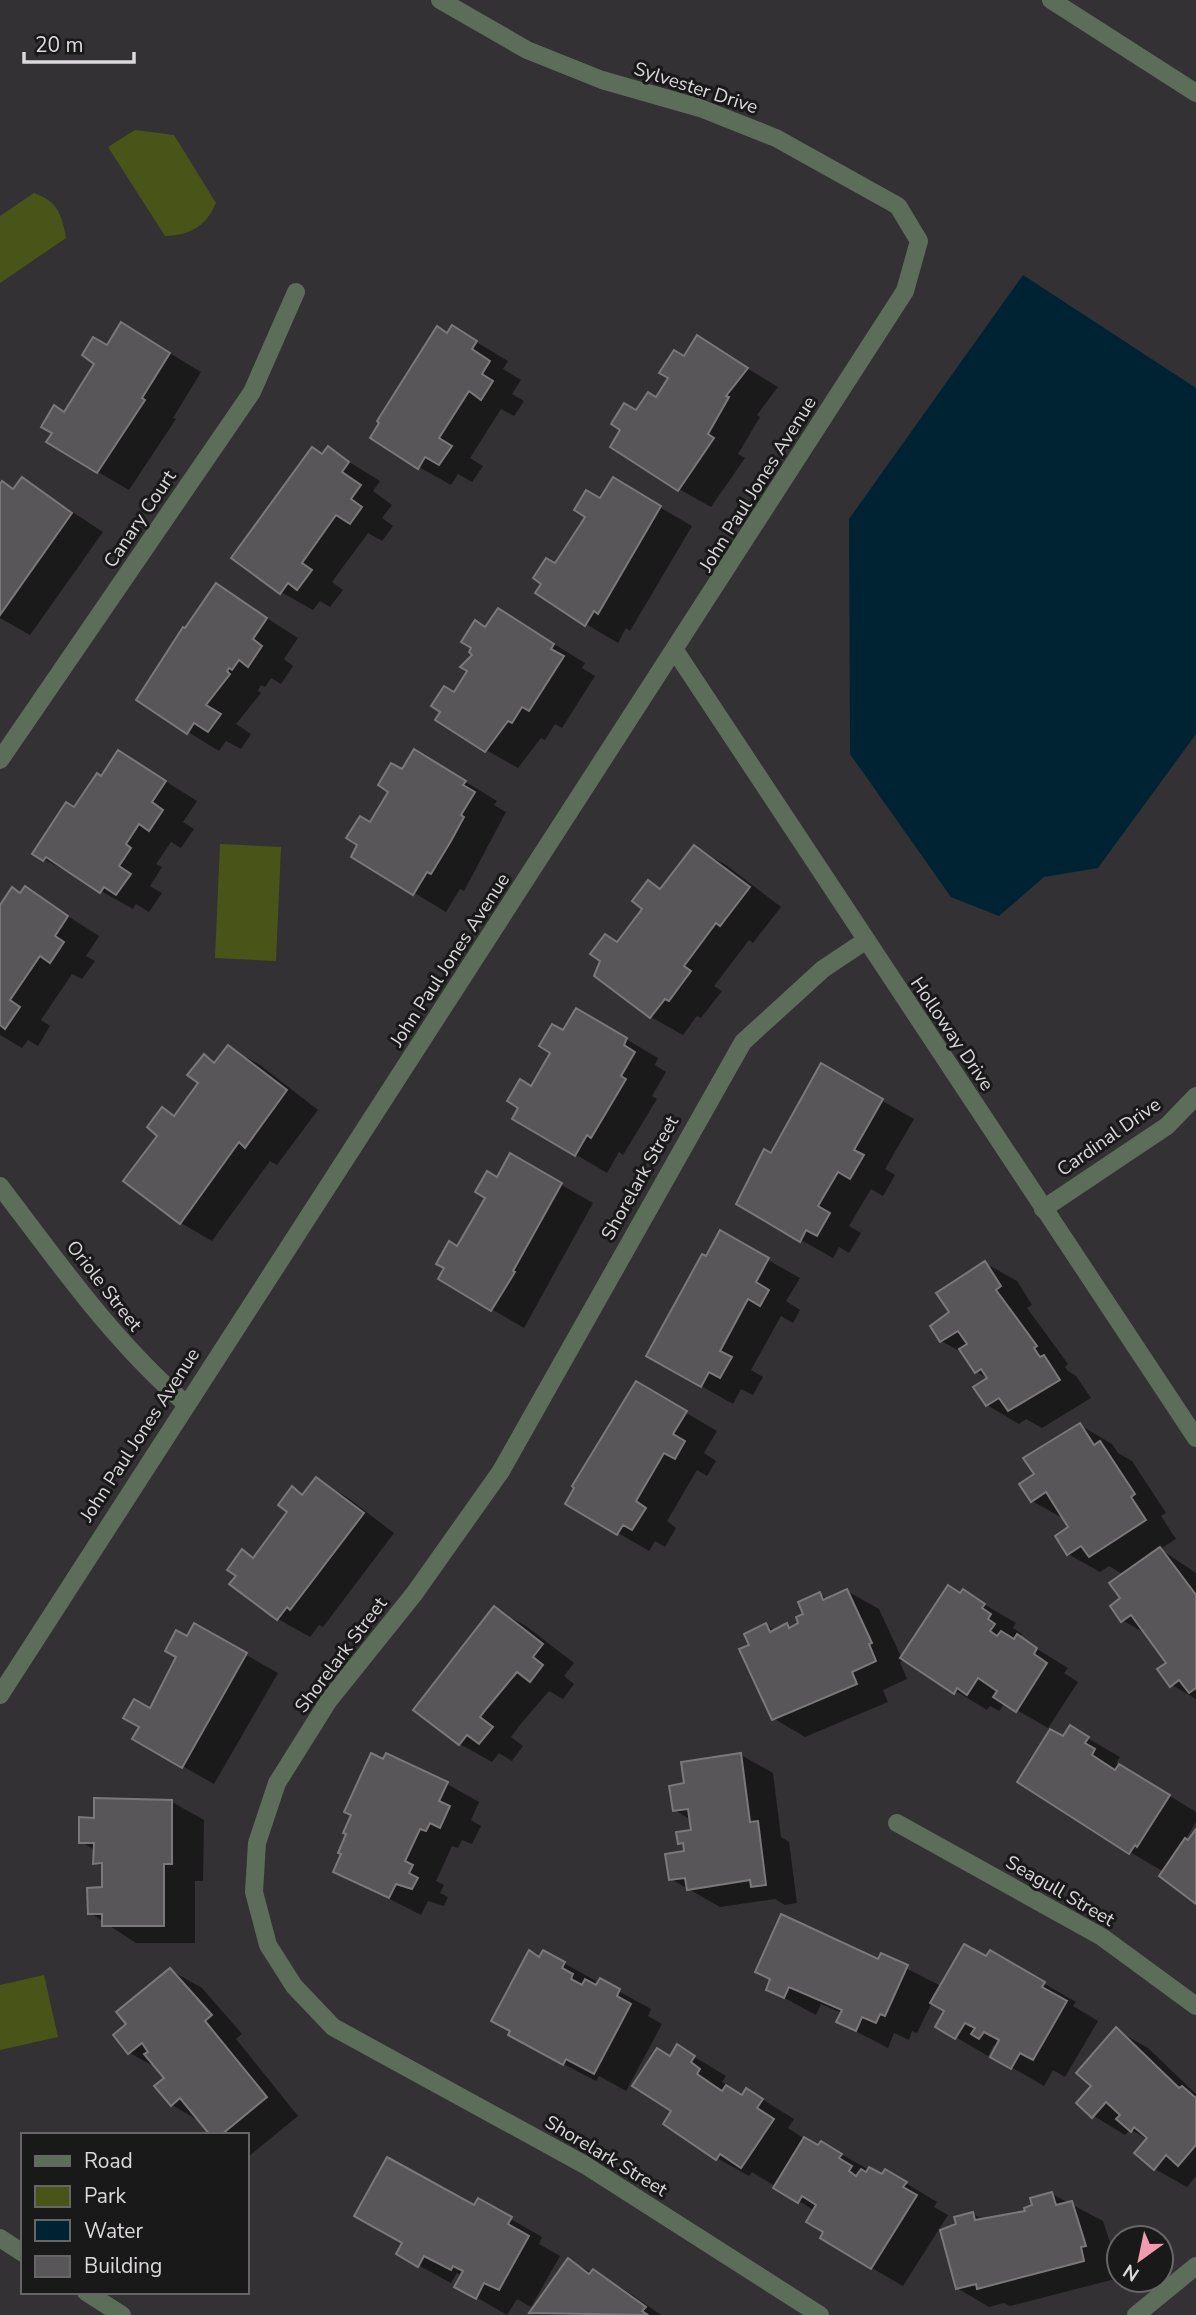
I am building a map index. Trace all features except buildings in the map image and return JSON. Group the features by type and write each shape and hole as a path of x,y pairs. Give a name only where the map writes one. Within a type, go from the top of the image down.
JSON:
{"street":[{"name":"Sylvester Drive","path":"440,0 527,50 602,80 700,108 776,138 898,206 919,241"},
{"path":"1051,0 1196,93"},
{"name":"John Paul Jones Avenue","path":"0,1695 185,1403 676,652 905,291 919,241"},
{"name":"Canary Court","path":"0,760 252,392 296,292"},
{"name":"Holloway Drive","path":"676,652 1196,1438"},
{"name":"Shorelark Street","path":"820,2315 585,2165 333,2027 294,1986 268,1945 254,1892 257,1843 277,1783 328,1700 414,1594 501,1471 743,1042 813,977 865,941"},
{"name":"Cardinal Drive","path":"1043,1209 1167,1126 1196,1096"},
{"name":"Oriole Street","path":"0,1186 110,1329 144,1368 185,1403"},
{"name":"Seagull Street","path":"897,1823 1102,1937 1196,2006"},
{"path":"0,2238 21,2252"},
{"path":"1136,2315 1196,2266"},
{"path":"89,2294 122,2315"}],"green space":[{"path":"135,130 174,135 216,203 207,218 196,228 183,234 165,236 108,147"},
{"path":"34,193 48,200 57,210 66,238 0,283 0,216"},
{"path":"220,844 281,847 276,961 215,958"},
{"path":"44,1975 58,2037 0,2050 0,1985"}],"water":[{"path":"1023,275 1196,388 1196,734 1098,868 1044,877 999,916 951,897 850,754 849,519"}]}
